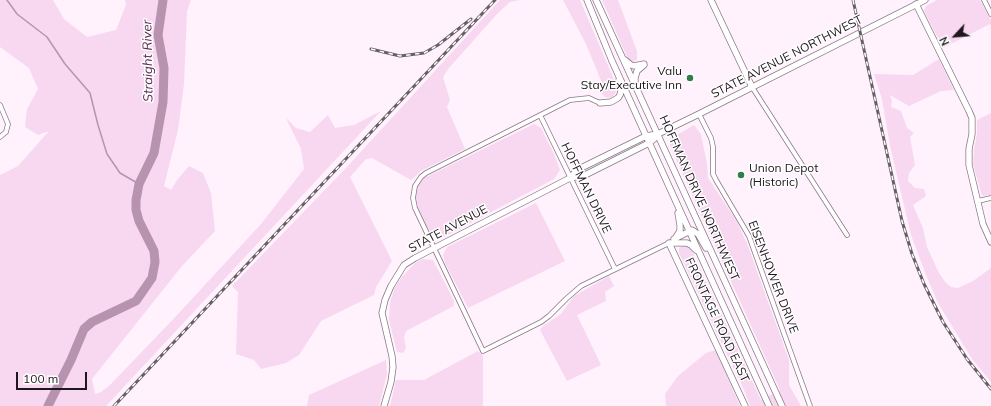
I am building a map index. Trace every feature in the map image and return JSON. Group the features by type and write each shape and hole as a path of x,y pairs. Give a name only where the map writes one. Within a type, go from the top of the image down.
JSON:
{"street":[{"name":"HOFFMAN DRIVE NORTHWEST","path":"587,0 612,61 768,406"},
{"name":"HOFFMAN DRIVE NORTHWEST","path":"596,0 782,406"},
{"path":"710,0 752,87 846,235"},
{"name":"STATE AVENUE NORTHWEST","path":"570,178 576,170 646,136 658,134 925,0"},
{"path":"984,0 991,14"},
{"path":"916,4 972,118 969,165 983,224 991,242"},
{"path":"622,57 630,65 634,66 644,64 636,74 636,86"},
{"path":"612,61 619,82 620,95 615,101 600,103 589,98 570,100 426,173 417,182 412,198 415,208 483,351 541,322 581,286 692,230 698,234 730,292"},
{"path":"0,105 7,119 8,128 0,137"},
{"name":"EISENHOWER DRIVE","path":"699,114 711,138 713,147 714,174 716,180 749,236 810,406"},
{"name":"HOFFMAN DRIVE","path":"540,115 615,269"},
{"name":"STATE AVENUE NORTHWEST","path":"570,178 585,175 649,143 658,134"},
{"name":"STATE AVENUE","path":"384,406 391,382 393,367 392,356 382,313 385,300 391,286 404,265 570,178"},
{"path":"978,201 991,198"},
{"path":"672,240 680,231 675,200"},
{"path":"672,240 686,243 694,248 700,256"},
{"name":"FRONTAGE ROAD EAST","path":"672,240 745,406"}],"shaded area":[{"path":"0,0 53,0 64,19 87,37 116,30 126,5 125,0 191,0 187,11 184,84 178,130 164,186 171,190 189,166 203,173 211,193 215,231 182,266 92,379 95,394 101,392 111,384 179,313 261,224 304,169 301,149 286,118 296,128 310,132 328,115 335,128 354,125 381,111 106,406 0,406 0,175 18,166 49,131 38,135 25,127 27,109 38,89 29,68 0,47"},
{"path":"500,0 520,0 510,2 497,14 449,68 443,77 450,100 447,107 465,149 421,171 411,180 372,158 366,159 350,177 392,261 376,287 374,295 321,321 299,355 286,363 261,369 254,360 236,354 238,292 232,286 346,168"},
{"path":"563,0 580,0 615,82 617,90 612,98 605,97 602,94 602,83 586,44"},
{"path":"602,0 618,0 637,51 637,60 633,62 628,59"},
{"path":"937,0 980,0 991,20 991,26 990,24 943,48 924,11 926,6"},
{"path":"939,59 954,90 941,91 909,106 890,95 892,101 891,107 901,111 907,128 914,133 910,137 915,165 909,173 908,181 915,188 924,189 926,196 913,205 923,228 927,247 939,273 951,287 958,288 973,281 991,268 991,382 972,359 938,303 926,275 911,235 890,146 882,99 874,74 913,75"},
{"path":"991,113 991,195 982,196 973,164 977,120"},
{"path":"534,124 541,128 560,170 554,179 442,238 435,235 426,227 415,198 418,185 424,178"},
{"path":"694,125 701,134 707,164 708,178 736,220 748,246 789,360 789,385 801,406 750,406 744,390 679,253 679,248 684,245 691,249 761,400 780,390 670,146 670,139"},
{"path":"536,203 565,261 468,308 445,263 443,255 447,247"},
{"path":"422,259 433,260 454,301 454,306 406,331 404,338 406,348 403,353 397,352 389,320 390,303 395,287 401,278 415,263"},
{"path":"609,276 614,286 605,292 606,301 577,315 601,365 567,381 540,330 543,326 561,314 574,296"},
{"path":"716,350 740,406 666,406 665,394 678,376 706,353"},
{"path":"478,351 483,355 483,406 390,406 396,380 424,380"},
{"path":"386,360 387,374 379,406 307,406 309,395"}],"waterway":[{"path":"7,0 17,14 47,37 65,64 90,93 107,154 120,173 139,184"},
{"name":"Straight River","path":"48,406 71,360 84,329 92,322 136,301 152,278 155,262 154,251 139,221 136,210 136,200 139,184 154,153 163,102 164,68 158,35 163,0"}],"railway":[{"path":"114,406 495,0"},
{"path":"853,0 902,221 912,254 924,284 943,322 967,359 991,389"},
{"path":"371,49 400,56 424,53 438,45 471,19"}],"place":[{"name":"Valu Stay/Executive Inn","path":"690,78"},
{"name":"Union Depot (Historic)","path":"741,175"}]}
